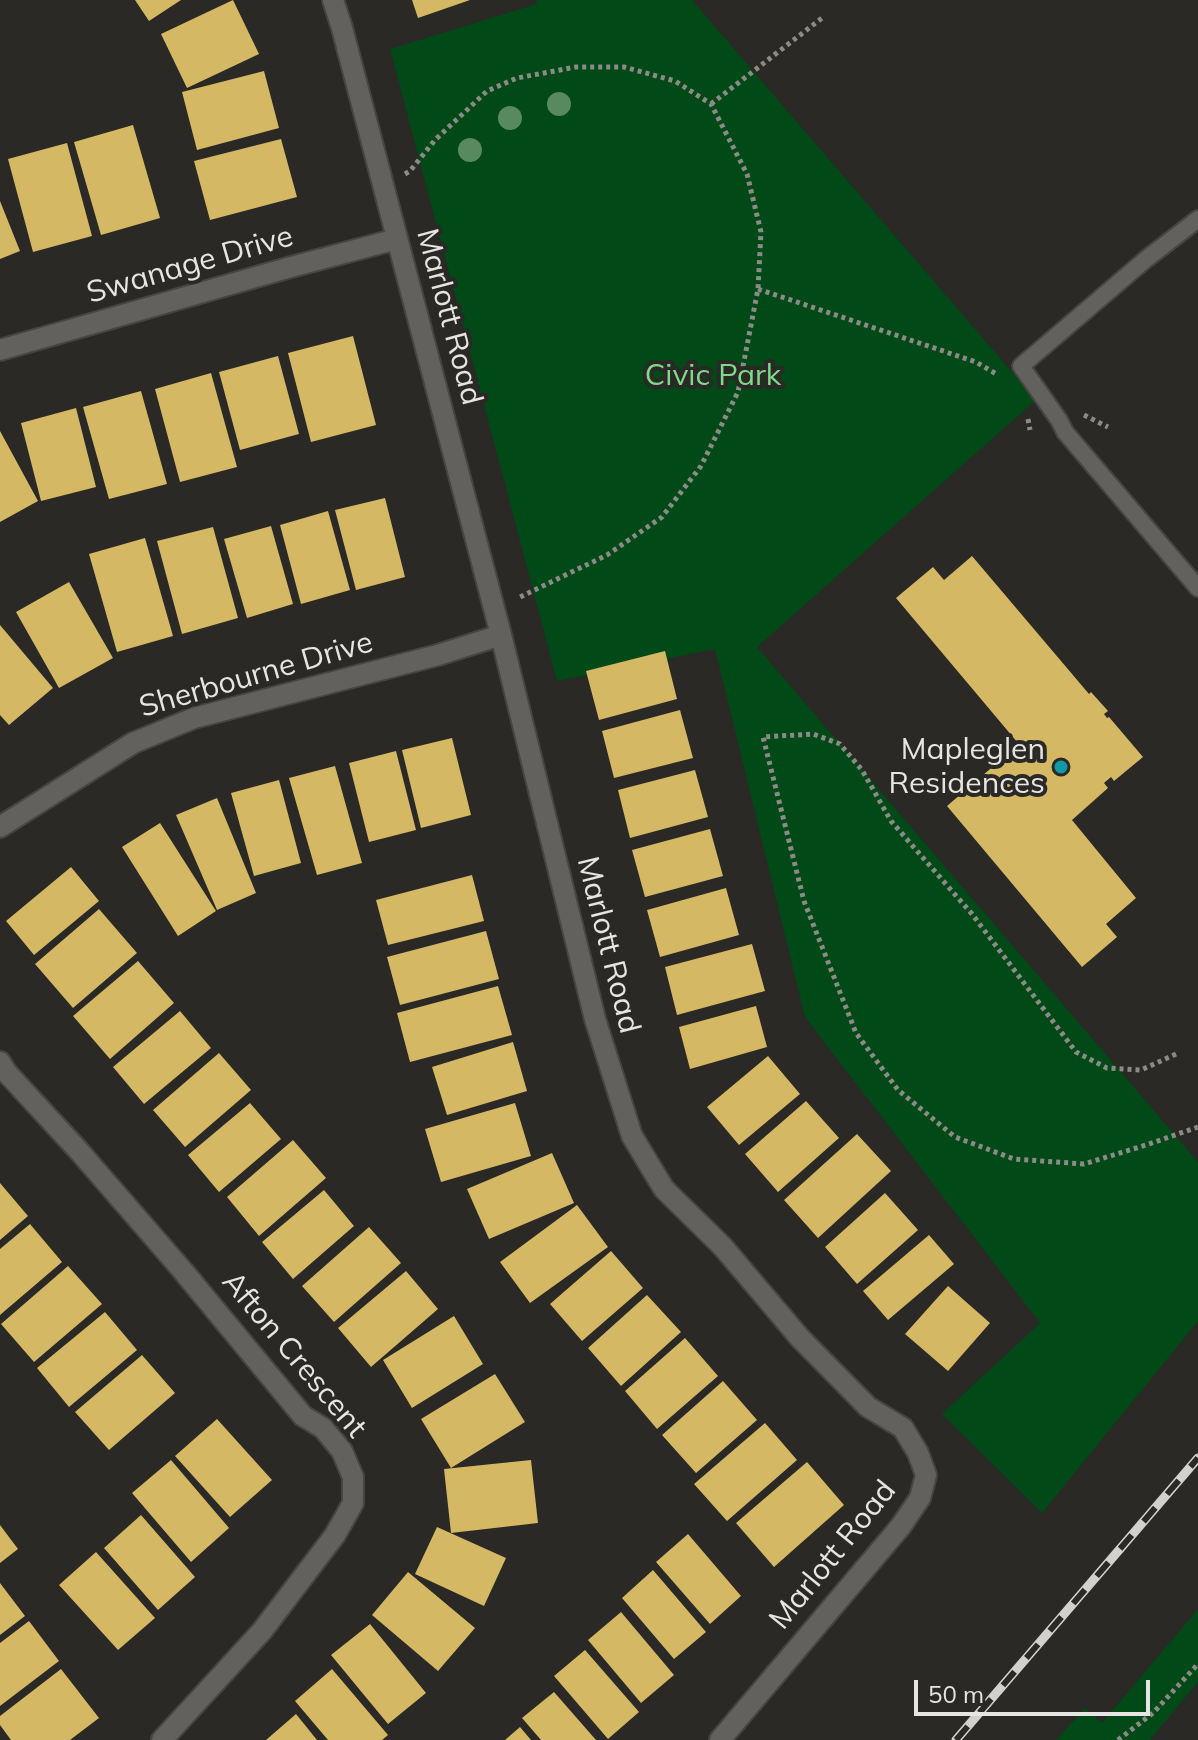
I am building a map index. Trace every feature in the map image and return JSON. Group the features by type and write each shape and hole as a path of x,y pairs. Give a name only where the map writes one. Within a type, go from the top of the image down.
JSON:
{"street":[{"name":"Marlott Road","path":"333,0 501,635 595,1019 632,1136 664,1189 723,1247 800,1338 868,1407 903,1428 918,1453 926,1475 920,1498 901,1526 720,1740"},
{"name":"Swanage Drive","path":"0,350 397,239"},
{"name":"Sherbourne Drive","path":"0,827 133,743 194,718 438,655 501,635"},
{"name":"Afton Crescent","path":"0,1062 183,1271 303,1416 323,1428 342,1451 353,1477 353,1503 335,1535 262,1631 162,1740"}],"lane":[{"path":"1198,219 1021,366 1065,432 1198,588"}],"path":[{"path":"711,104 822,18"},
{"path":"384,188 410,171 435,140 487,91 517,78 576,67 624,67 675,81 711,104 747,174 761,232 758,289 738,392 701,466 662,517 607,555 519,597 493,604"},
{"path":"758,289 976,362 1001,378"},
{"path":"1075,413 1108,427"},
{"path":"1026,414 1030,430"},
{"path":"1176,1054 1141,1070 1107,1068 1076,1052 972,914 891,821 862,770 840,744 813,734 763,737 804,901 856,1033 898,1090 955,1137 1014,1159 1084,1164 1198,1127"},
{"path":"1118,1740 1153,1713 1198,1664"}],"green space":[{"name":"Civic Park","path":"536,0 692,0 1036,400 757,647 1198,1162 1198,1321 1042,1513 942,1414 1040,1323 805,1017 715,649 557,681 390,49 537,4"},
{"path":"1198,1609 1198,1682 1150,1740 1056,1740 1085,1708 1102,1723"}],"building":[{"path":"135,0 181,0 149,21"},
{"path":"233,0 259,54 187,88 161,34"},
{"path":"412,0 470,0 418,18"},
{"path":"264,71 279,128 197,150 182,92"},
{"path":"133,125 160,218 101,235 74,142"},
{"path":"281,139 297,197 210,220 194,161"},
{"path":"67,143 92,236 33,252 8,159"},
{"path":"0,201 20,251 0,259"},
{"path":"353,336 376,425 311,442 288,353"},
{"path":"278,356 299,434 240,450 219,372"},
{"path":"211,373 237,467 180,482 155,389"},
{"path":"141,391 167,484 109,499 83,407"},
{"path":"76,408 96,487 41,501 21,423"},
{"path":"0,431 38,501 0,522"},
{"path":"385,498 405,577 356,590 335,510"},
{"path":"328,511 350,590 301,604 280,525"},
{"path":"271,526 293,604 247,618 224,539"},
{"path":"213,527 238,618 182,634 157,541"},
{"path":"145,538 173,636 117,652 89,554"},
{"name":"Mapleglen Residences","path":"972,556 1089,694 1091,692 1108,711 1104,714 1107,718 1143,757 1114,781 1111,777 1104,783 1108,788 1072,820 1136,898 1106,924 1117,937 1082,967 947,806 1011,751 1015,755 1023,749 896,598 933,567 944,580"},
{"path":"69,582 113,658 59,688 16,612"},
{"path":"0,625 53,688 9,725 0,715"},
{"path":"665,651 677,699 599,720 586,671"},
{"path":"680,710 693,758 614,778 602,731"},
{"path":"452,738 471,815 421,828 402,750"},
{"path":"396,751 416,830 369,842 349,763"},
{"path":"335,766 362,863 317,875 289,778"},
{"path":"695,770 708,817 630,838 618,790"},
{"path":"279,780 301,863 254,876 231,793"},
{"path":"217,798 256,893 217,910 176,815"},
{"path":"160,823 216,911 178,936 122,847"},
{"path":"710,829 723,876 645,897 632,850"},
{"path":"71,867 99,901 34,955 6,921"},
{"path":"472,875 484,921 388,945 376,900"},
{"path":"726,888 739,935 660,957 647,910"},
{"path":"99,909 137,953 73,1008 35,964"},
{"path":"486,931 499,979 400,1005 387,957"},
{"path":"752,944 765,991 677,1015 665,967"},
{"path":"138,961 174,1003 110,1059 73,1016"},
{"path":"498,986 512,1035 410,1062 397,1013"},
{"path":"756,1006 767,1047 690,1069 679,1027"},
{"path":"180,1011 211,1048 144,1104 113,1067"},
{"path":"513,1042 527,1091 447,1115 432,1067"},
{"path":"219,1053 251,1090 185,1147 153,1110"},
{"path":"768,1056 800,1094 739,1145 707,1107"},
{"path":"806,1101 839,1138 778,1192 745,1154"},
{"path":"250,1103 281,1139 219,1192 188,1155"},
{"path":"515,1103 531,1156 441,1182 425,1129"},
{"path":"857,1134 891,1171 818,1238 784,1200"},
{"path":"293,1140 326,1178 259,1236 227,1197"},
{"path":"552,1153 574,1203 489,1239 467,1189"},
{"path":"0,1183 28,1216 0,1240"},
{"path":"324,1190 354,1226 293,1279 262,1242"},
{"path":"885,1193 918,1230 857,1284 825,1247"},
{"path":"577,1205 608,1247 530,1303 500,1262"},
{"path":"30,1224 62,1262 0,1315 0,1249"},
{"path":"369,1227 401,1263 334,1322 302,1286"},
{"path":"929,1235 954,1264 888,1320 863,1291"},
{"path":"611,1251 643,1288 582,1341 550,1304"},
{"path":"68,1266 102,1304 34,1362 1,1324"},
{"path":"406,1271 438,1309 371,1367 338,1328"},
{"path":"948,1286 990,1323 948,1371 905,1334"},
{"path":"647,1295 681,1332 621,1386 588,1348"},
{"path":"105,1312 137,1350 69,1407 37,1368"},
{"path":"454,1316 483,1364 412,1408 383,1360"},
{"path":"685,1338 718,1376 657,1429 625,1391"},
{"path":"142,1355 175,1393 109,1450 75,1412"},
{"path":"495,1374 525,1422 451,1468 421,1419"},
{"path":"723,1381 757,1420 696,1473 662,1435"},
{"path":"217,1419 272,1480 230,1517 175,1456"},
{"path":"765,1423 797,1460 727,1521 694,1484"},
{"path":"171,1460 229,1528 191,1562 132,1493"},
{"path":"531,1460 538,1523 451,1533 444,1469"},
{"path":"807,1462 844,1505 774,1567 736,1523"},
{"path":"141,1515 195,1577 158,1610 104,1548"},
{"path":"0,1525 18,1549 0,1563"},
{"path":"437,1527 506,1558 484,1606 415,1574"},
{"path":"688,1534 741,1596 710,1624 656,1562"},
{"path":"96,1552 155,1618 118,1650 59,1585"},
{"path":"653,1570 706,1632 674,1659 622,1598"},
{"path":"408,1572 475,1628 438,1671 372,1615"},
{"path":"0,1583 25,1616 0,1635"},
{"path":"621,1612 674,1675 641,1703 588,1640"},
{"path":"29,1621 59,1661 0,1706 0,1643"},
{"path":"370,1624 426,1693 388,1724 331,1655"},
{"path":"585,1650 639,1712 608,1739 554,1676"},
{"path":"61,1669 99,1718 70,1740 11,1740 0,1725 0,1716"},
{"path":"332,1669 388,1735 382,1740 328,1740 295,1701"},
{"path":"554,1692 596,1740 541,1740 522,1718"},
{"path":"296,1714 317,1740 266,1740"},
{"path":"520,1727 531,1740 505,1740"}],"railway":[{"path":"956,1740 1198,1458"}],"place":[{"name":"Mapleglen Residences","path":"1061,767"}]}
